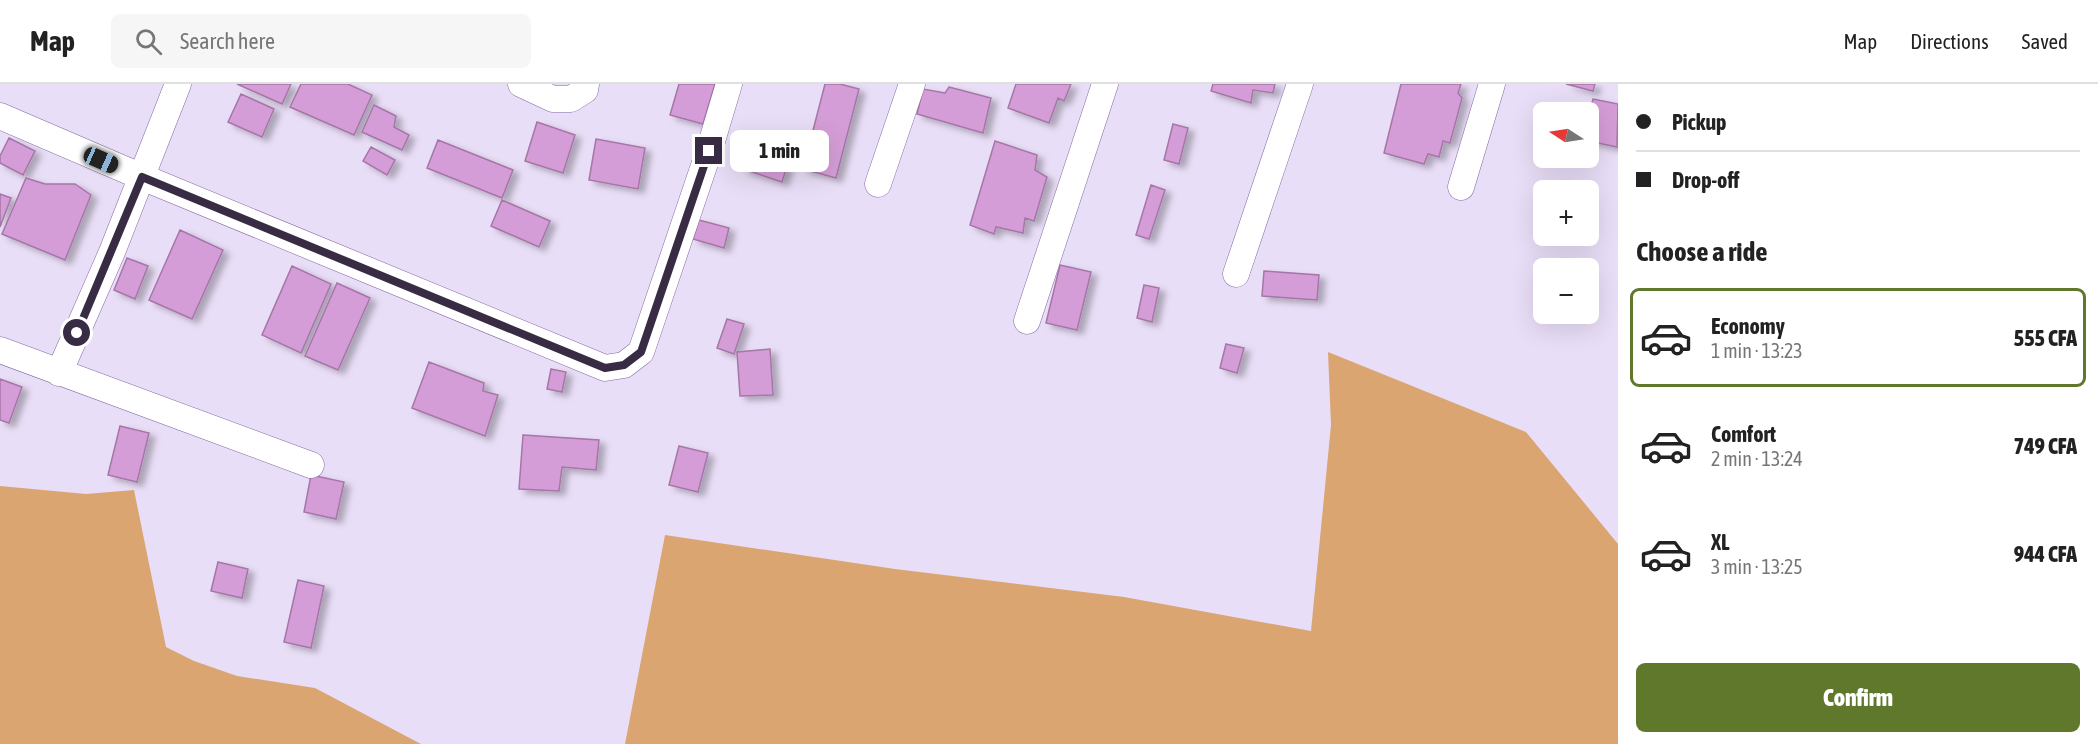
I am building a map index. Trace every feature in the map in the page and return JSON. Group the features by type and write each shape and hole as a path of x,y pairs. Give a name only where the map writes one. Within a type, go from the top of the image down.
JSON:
{"street":[{"path":"59,373 142,177 178,84"},
{"path":"521,84 553,99 571,99 585,90 586,84"},
{"path":"0,116 605,368 624,365 641,352 709,151 729,84"},
{"path":"878,184 912,84"},
{"path":"1027,321 1105,84"},
{"path":"1236,274 1300,84"},
{"path":"1461,187 1492,84"},
{"path":"0,350 311,465"}],"shaded area":[{"path":"1328,352 1526,432 1618,544 1618,744 625,744 665,535 895,569 1124,597 1311,631 1331,425"},
{"path":"0,486 86,494 134,490 166,647 194,661 237,676 315,688 421,744 0,744"}],"building":[{"path":"237,84 291,84 282,104"},
{"path":"301,84 348,84 372,95 354,135 290,107"},
{"path":"679,84 715,84 703,124 670,115"},
{"path":"825,84 840,84 859,89 836,178 803,169"},
{"path":"1016,84 1071,84 1064,101 1058,98 1049,123 1008,108"},
{"path":"1213,84 1275,84 1273,93 1253,90 1251,103 1211,91"},
{"path":"1401,84 1461,84 1458,93 1462,98 1450,143 1443,141 1439,157 1428,154 1424,164 1384,153"},
{"path":"1566,84 1595,84 1593,91"},
{"path":"949,87 991,98 983,133 917,114 923,89 945,93"},
{"path":"241,94 274,109 262,137 228,122"},
{"path":"1593,99 1618,104 1617,147 1599,143 1599,102 1592,102"},
{"path":"374,105 396,116 394,127 409,135 402,150 362,132"},
{"path":"537,122 575,135 563,173 525,161"},
{"path":"1173,124 1188,128 1179,164 1164,160"},
{"path":"9,138 35,151 23,175 0,163 0,156"},
{"path":"596,139 645,148 638,189 589,180"},
{"path":"438,140 513,170 502,198 427,168"},
{"path":"995,141 1037,155 1035,170 1047,177 1034,221 1025,218 1023,233 996,227 994,234 970,225"},
{"path":"371,147 395,160 387,175 363,161"},
{"path":"748,153 787,166 782,182 743,169"},
{"path":"26,178 45,184 75,184 91,195 65,260 2,234"},
{"path":"1151,185 1165,190 1149,239 1136,235"},
{"path":"0,194 11,198 0,227"},
{"path":"502,200 550,221 539,247 491,226"},
{"path":"699,220 729,228 724,248 693,239"},
{"path":"180,230 223,250 192,319 149,300"},
{"path":"127,258 148,266 135,299 114,290"},
{"path":"1060,265 1091,272 1077,330 1046,323"},
{"path":"292,266 331,284 301,353 262,335"},
{"path":"1264,271 1319,275 1317,300 1262,296"},
{"path":"337,283 370,298 338,370 305,356"},
{"path":"1144,285 1159,288 1152,322 1137,318"},
{"path":"727,319 744,324 734,354 717,348"},
{"path":"1226,344 1244,348 1237,373 1220,368"},
{"path":"770,349 773,395 740,396 737,352"},
{"path":"429,362 484,383 483,391 498,395 485,436 412,408"},
{"path":"551,369 566,372 562,392 547,389"},
{"path":"0,379 22,387 9,423 0,420"},
{"path":"120,426 149,433 137,482 108,475"},
{"path":"523,435 599,440 596,470 562,467 559,491 519,489"},
{"path":"679,446 708,453 698,492 669,485"},
{"path":"311,475 344,482 336,519 304,512"},
{"path":"218,562 248,569 242,598 211,591"},
{"path":"298,580 324,586 311,648 284,642"}],"route":[{"path":"77,333 142,177 605,368 624,365 641,352 709,151"}]}
